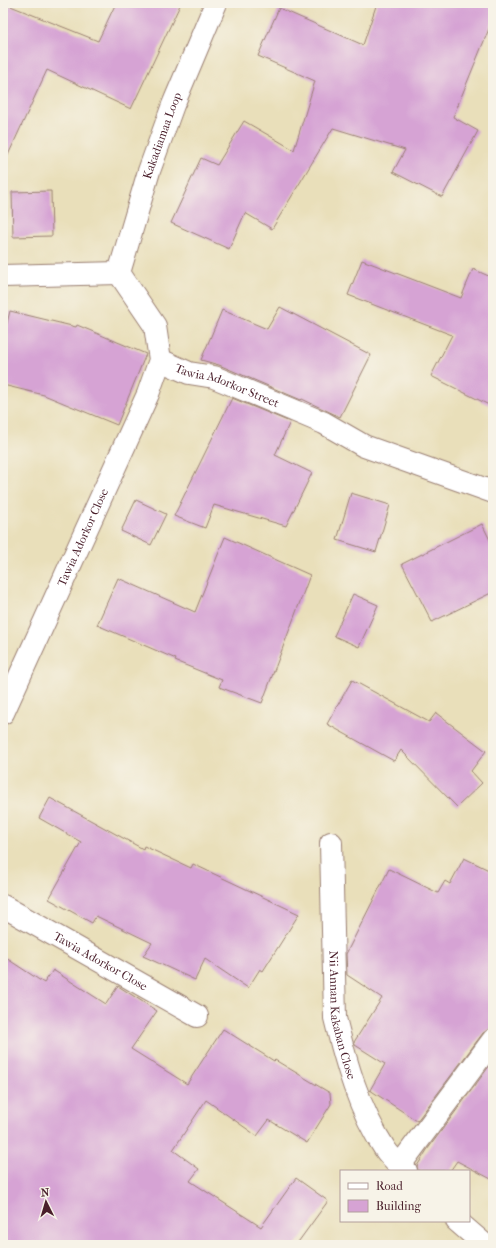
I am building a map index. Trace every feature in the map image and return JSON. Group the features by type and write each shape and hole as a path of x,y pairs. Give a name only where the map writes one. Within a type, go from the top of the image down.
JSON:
{"street":[{"name":"Kakadiamaa Loop","path":"119,273 149,171 172,105 216,3"},
{"path":"3,276 119,273"},
{"name":"Tawia Adorkor Street","path":"119,273 154,326 160,360 189,373 214,377 324,424 364,446 493,492"},
{"name":"Tawia Adorkor Close","path":"3,713 148,394 160,360"},
{"name":"Nii Annan Kakaban Close","path":"331,843 335,1018 341,1045 364,1112 385,1150 403,1168"},
{"name":"Tawia Adorkor Close","path":"3,906 197,1016"},
{"path":"403,1168 493,1040"},
{"path":"458,1222 485,1245"}],"building":[{"path":"3,3 98,41 116,3 181,3 131,109 47,70 3,166"},
{"path":"377,3 493,3 493,19 453,117 478,131 442,197 393,172 405,150 333,128 272,229 245,213 229,249 171,223 201,158 217,165 244,121 294,150 315,81 258,56 279,8 363,45"},
{"path":"51,191 52,236 13,237 12,192"},
{"path":"362,260 461,298 473,269 493,278 493,407 431,376 452,335 348,295"},
{"path":"280,307 371,355 340,417 302,399 301,400 219,365 201,360 222,310 267,329"},
{"path":"10,311 76,327 77,325 146,354 117,425 44,395 3,385 3,339"},
{"path":"232,398 290,422 275,455 312,473 286,526 214,505 205,528 174,516"},
{"path":"351,493 390,505 376,552 337,540"},
{"path":"136,500 166,514 151,545 121,531"},
{"path":"482,524 493,546 493,592 432,622 402,564"},
{"path":"225,537 310,575 262,703 219,687 222,680 175,661 176,659 97,625 118,578 195,612"},
{"path":"353,594 378,605 359,647 334,636"},
{"path":"352,680 429,722 436,713 486,751 471,771 482,783 457,807 401,750 394,761 327,724"},
{"path":"50,798 143,849 144,846 191,868 193,864 299,914 263,971 260,969 248,988 205,959 195,980 143,956 152,943 96,916 92,923 49,899 81,842 39,818"},
{"path":"464,858 493,872 493,1028 483,1033 417,1121 370,1090 385,1064 355,1045 354,1042 382,998 347,975 346,954 389,869 438,893 445,881 450,884"},
{"path":"3,956 44,983 53,970 106,1004 118,986 157,1011 131,1049 187,1084 223,1029 274,1061 275,1060 330,1093 331,1104 307,1143 269,1120 257,1136 206,1100 173,1150 199,1169 190,1181 261,1227 296,1178 328,1201 296,1245 3,1245"},
{"path":"493,1061 493,1180 457,1161 451,1170 418,1170 417,1166 427,1150"}]}
